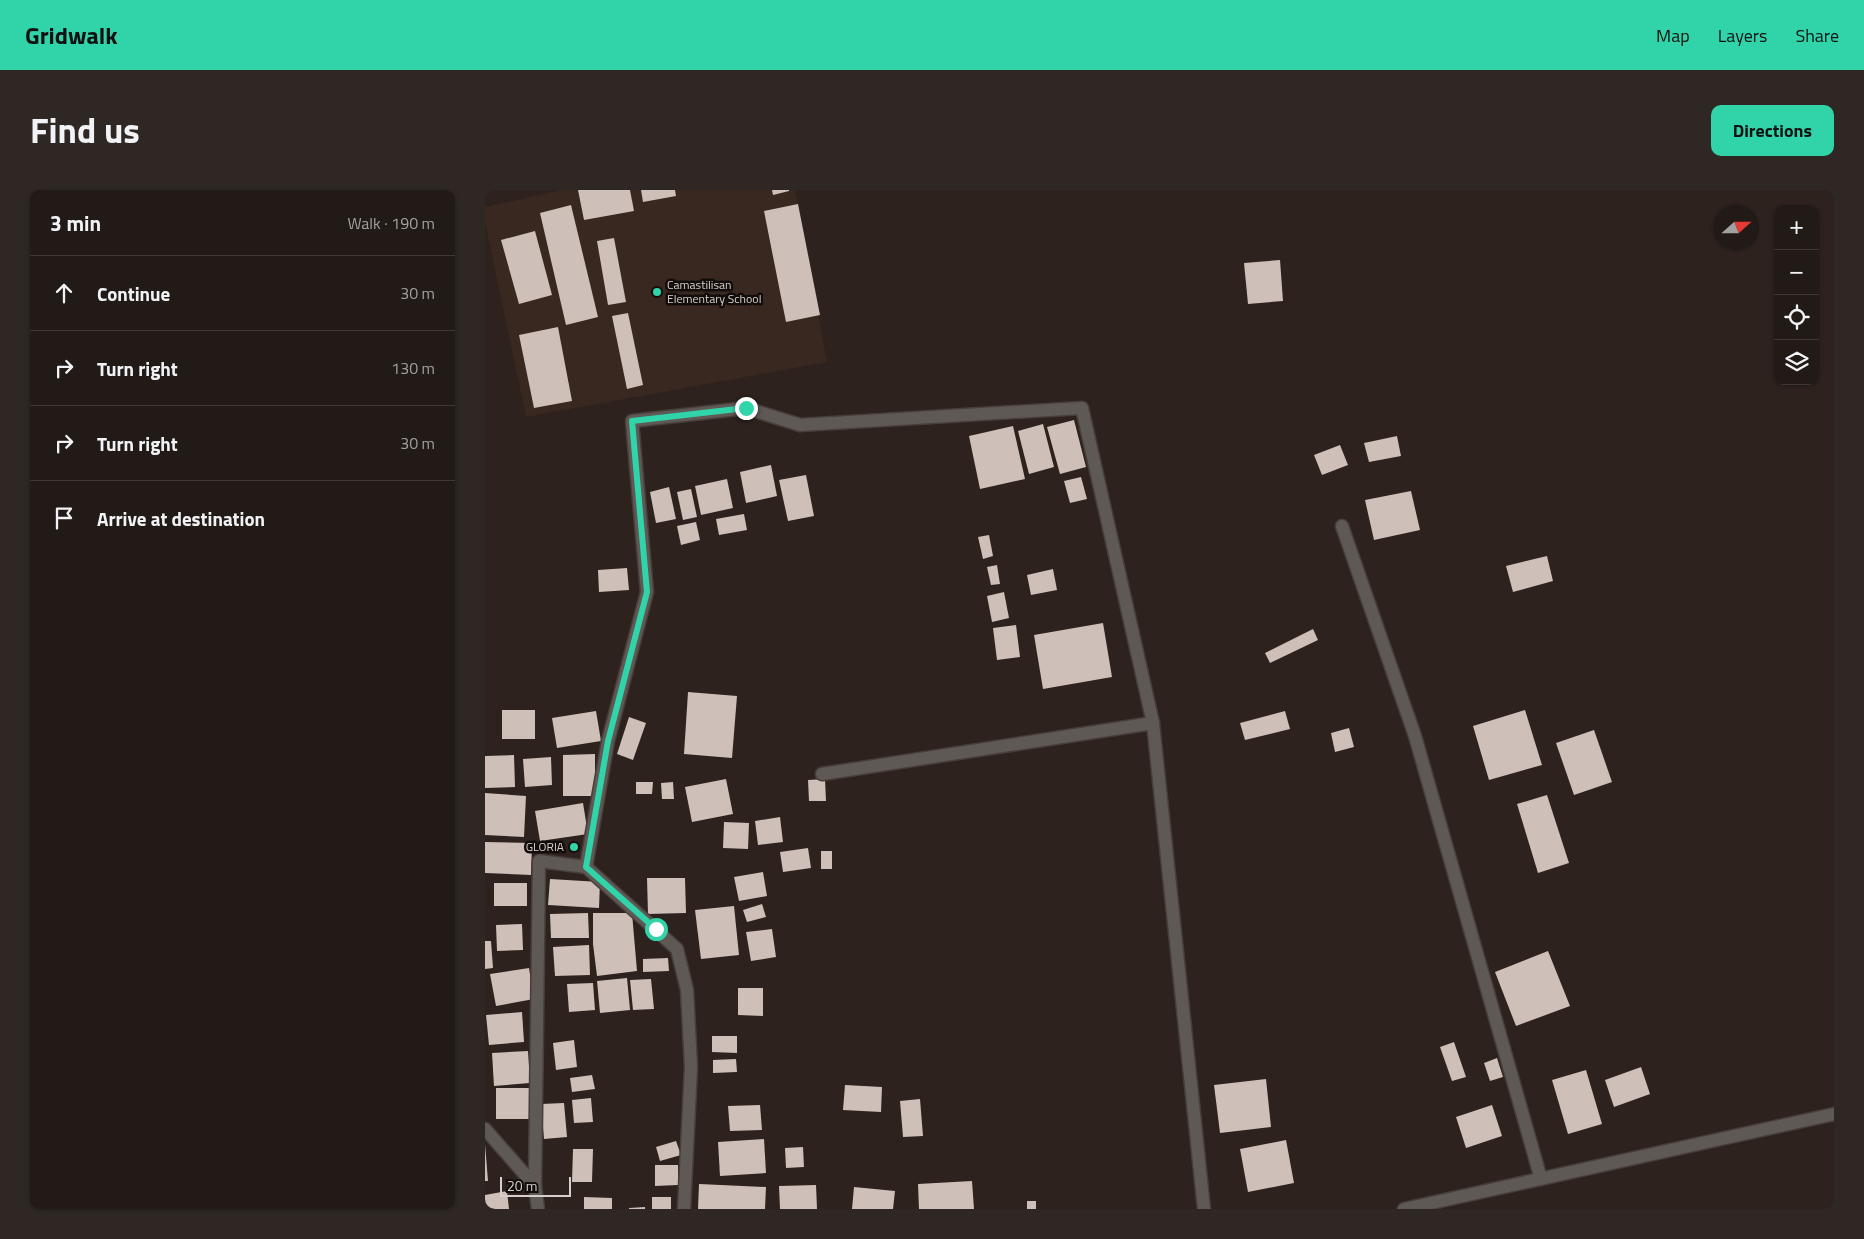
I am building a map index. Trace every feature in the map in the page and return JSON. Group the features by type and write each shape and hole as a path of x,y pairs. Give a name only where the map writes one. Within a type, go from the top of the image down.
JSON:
{"street":[{"path":"586,867 608,741 647,592 632,421 746,408 799,425 1082,408 1153,724 1204,1209"},
{"path":"1342,526 1415,736 1541,1179"},
{"path":"822,774 1153,724"},
{"path":"538,1209 535,1186 539,861 586,867 677,949 687,990 691,1067 684,1209"},
{"path":"1404,1209 1834,1114"},
{"path":"485,1129 535,1186"}],"shaded area":[{"name":"Camastilisan Elementary School","path":"562,190 795,190 827,362 526,417 485,222 485,207"}],"building":[{"path":"578,190 630,190 634,211 584,220"},
{"path":"641,190 675,190 676,196 643,202"},
{"path":"772,190 789,190 789,191 773,195"},
{"path":"798,204 820,315 786,322 764,211"},
{"path":"571,205 598,317 566,325 540,213"},
{"path":"535,231 552,295 519,304 501,240"},
{"path":"614,238 626,302 608,305 597,241"},
{"path":"1280,260 1283,301 1248,304 1244,263"},
{"path":"628,313 643,385 627,389 612,316"},
{"path":"558,327 572,401 534,408 519,335"},
{"path":"1074,420 1086,467 1060,474 1047,427"},
{"path":"1043,424 1054,467 1029,474 1018,431"},
{"path":"1013,426 1025,479 980,489 969,436"},
{"path":"1397,436 1401,456 1369,462 1364,443"},
{"path":"1340,445 1348,465 1322,475 1314,455"},
{"path":"771,465 777,496 746,503 740,472"},
{"path":"806,475 814,516 788,521 779,480"},
{"path":"1081,477 1087,499 1070,503 1064,481"},
{"path":"727,479 733,508 701,515 695,486"},
{"path":"669,487 676,519 656,523 650,492"},
{"path":"691,489 697,517 683,520 677,492"},
{"path":"1411,491 1420,530 1374,540 1365,500"},
{"path":"744,514 747,530 719,535 716,519"},
{"path":"696,522 700,540 681,545 677,526"},
{"path":"989,535 993,556 983,559 978,537"},
{"path":"1547,556 1553,581 1513,592 1506,566"},
{"path":"997,565 1000,584 991,585 987,567"},
{"path":"627,568 629,590 599,592 598,570"},
{"path":"1053,569 1057,590 1031,595 1027,575"},
{"path":"1004,592 1009,618 992,622 987,596"},
{"path":"1103,623 1112,677 1043,689 1034,635"},
{"path":"1016,625 1020,657 997,660 993,628"},
{"path":"1313,629 1318,640 1270,663 1265,653"},
{"path":"688,692 737,696 732,758 684,754"},
{"path":"502,710 535,710 535,739 502,739"},
{"path":"1525,710 1542,765 1489,780 1473,726"},
{"path":"596,711 601,741 557,748 552,718"},
{"path":"1285,711 1290,729 1245,740 1240,723"},
{"path":"629,717 646,723 633,760 617,754"},
{"path":"1349,728 1354,747 1335,752 1331,733"},
{"path":"1594,730 1612,782 1574,795 1556,743"},
{"path":"595,754 595,796 563,796 563,755"},
{"path":"514,755 515,787 485,788 485,756"},
{"path":"551,757 552,785 525,787 523,759"},
{"path":"726,779 733,814 692,822 685,787"},
{"path":"825,779 826,801 809,801 808,780"},
{"path":"636,782 653,782 652,794 636,794"},
{"path":"673,782 674,799 662,799 661,783"},
{"path":"485,793 526,796 524,837 485,835"},
{"path":"1547,795 1569,863 1538,873 1517,804"},
{"path":"583,803 588,834 540,841 535,811"},
{"path":"780,817 783,842 758,845 755,821"},
{"path":"724,822 749,823 748,849 723,848"},
{"path":"485,842 532,843 531,875 485,873"},
{"path":"808,848 811,868 783,872 780,852"},
{"path":"821,851 832,851 832,869 821,869"},
{"path":"763,872 767,896 739,901 734,877"},
{"path":"647,878 685,878 686,913 648,914"},
{"path":"550,879 600,882 599,908 548,905"},
{"path":"494,883 527,883 527,906 494,906"},
{"path":"762,904 766,917 747,922 743,910"},
{"path":"734,906 739,955 701,959 695,910"},
{"path":"588,913 589,938 551,938 550,914"},
{"path":"593,913 632,913 637,971 597,976 593,944"},
{"path":"522,924 523,950 497,951 496,925"},
{"path":"772,929 776,957 751,961 746,932"},
{"path":"485,941 491,941 493,968 485,969"},
{"path":"589,945 590,975 555,976 553,947"},
{"path":"1548,951 1570,1006 1516,1026 1495,972"},
{"path":"668,958 669,971 643,972 643,959"},
{"path":"529,968 534,999 496,1006 490,974"},
{"path":"627,978 630,1010 600,1013 597,981"},
{"path":"651,979 654,1009 633,1010 630,980"},
{"path":"593,983 595,1010 569,1012 567,984"},
{"path":"738,988 763,988 763,1016 738,1015"},
{"path":"522,1012 524,1042 489,1045 486,1015"},
{"path":"712,1036 737,1036 737,1053 712,1052"},
{"path":"574,1040 577,1067 556,1070 553,1043"},
{"path":"1454,1042 1466,1077 1452,1081 1440,1047"},
{"path":"528,1051 530,1083 494,1086 492,1053"},
{"path":"1497,1058 1503,1077 1490,1081 1484,1063"},
{"path":"736,1059 737,1072 713,1073 713,1060"},
{"path":"1641,1067 1650,1094 1614,1107 1605,1080"},
{"path":"1586,1070 1602,1124 1568,1134 1552,1080"},
{"path":"592,1075 595,1089 572,1092 570,1078"},
{"path":"1266,1079 1271,1127 1220,1133 1214,1085"},
{"path":"845,1085 882,1087 881,1112 843,1110"},
{"path":"496,1088 529,1088 529,1119 496,1119"},
{"path":"591,1098 593,1122 574,1123 572,1100"},
{"path":"920,1099 923,1136 903,1137 900,1101"},
{"path":"564,1103 567,1137 544,1139 541,1104"},
{"path":"760,1105 762,1130 730,1131 728,1106"},
{"path":"1492,1105 1502,1136 1466,1148 1456,1117"},
{"path":"764,1139 766,1173 720,1176 718,1142"},
{"path":"1286,1140 1294,1183 1248,1192 1240,1149"},
{"path":"676,1141 681,1155 660,1161 656,1147"},
{"path":"485,1144 488,1181 485,1181"},
{"path":"803,1147 804,1167 786,1168 785,1148"},
{"path":"573,1149 593,1149 592,1182 572,1182"},
{"path":"655,1165 678,1165 678,1185 655,1186"},
{"path":"972,1181 974,1209 919,1209 918,1184"},
{"path":"699,1184 766,1187 765,1209 698,1209"},
{"path":"816,1185 817,1209 780,1209 779,1186"},
{"path":"854,1187 895,1191 893,1209 852,1209"},
{"path":"507,1191 509,1209 485,1209 485,1195"},
{"path":"584,1197 612,1198 612,1209 584,1209"},
{"path":"652,1197 671,1197 671,1209 652,1209"},
{"path":"1027,1201 1036,1201 1036,1209 1027,1209"},
{"path":"645,1207 645,1209 629,1209 629,1208"}],"place":[{"name":"Camastilisan Elementary School","path":"657,292"},
{"name":"GLORIA","path":"574,847"}],"route":[{"path":"656,929 586,867 608,741 647,592 632,421 746,408"}]}
